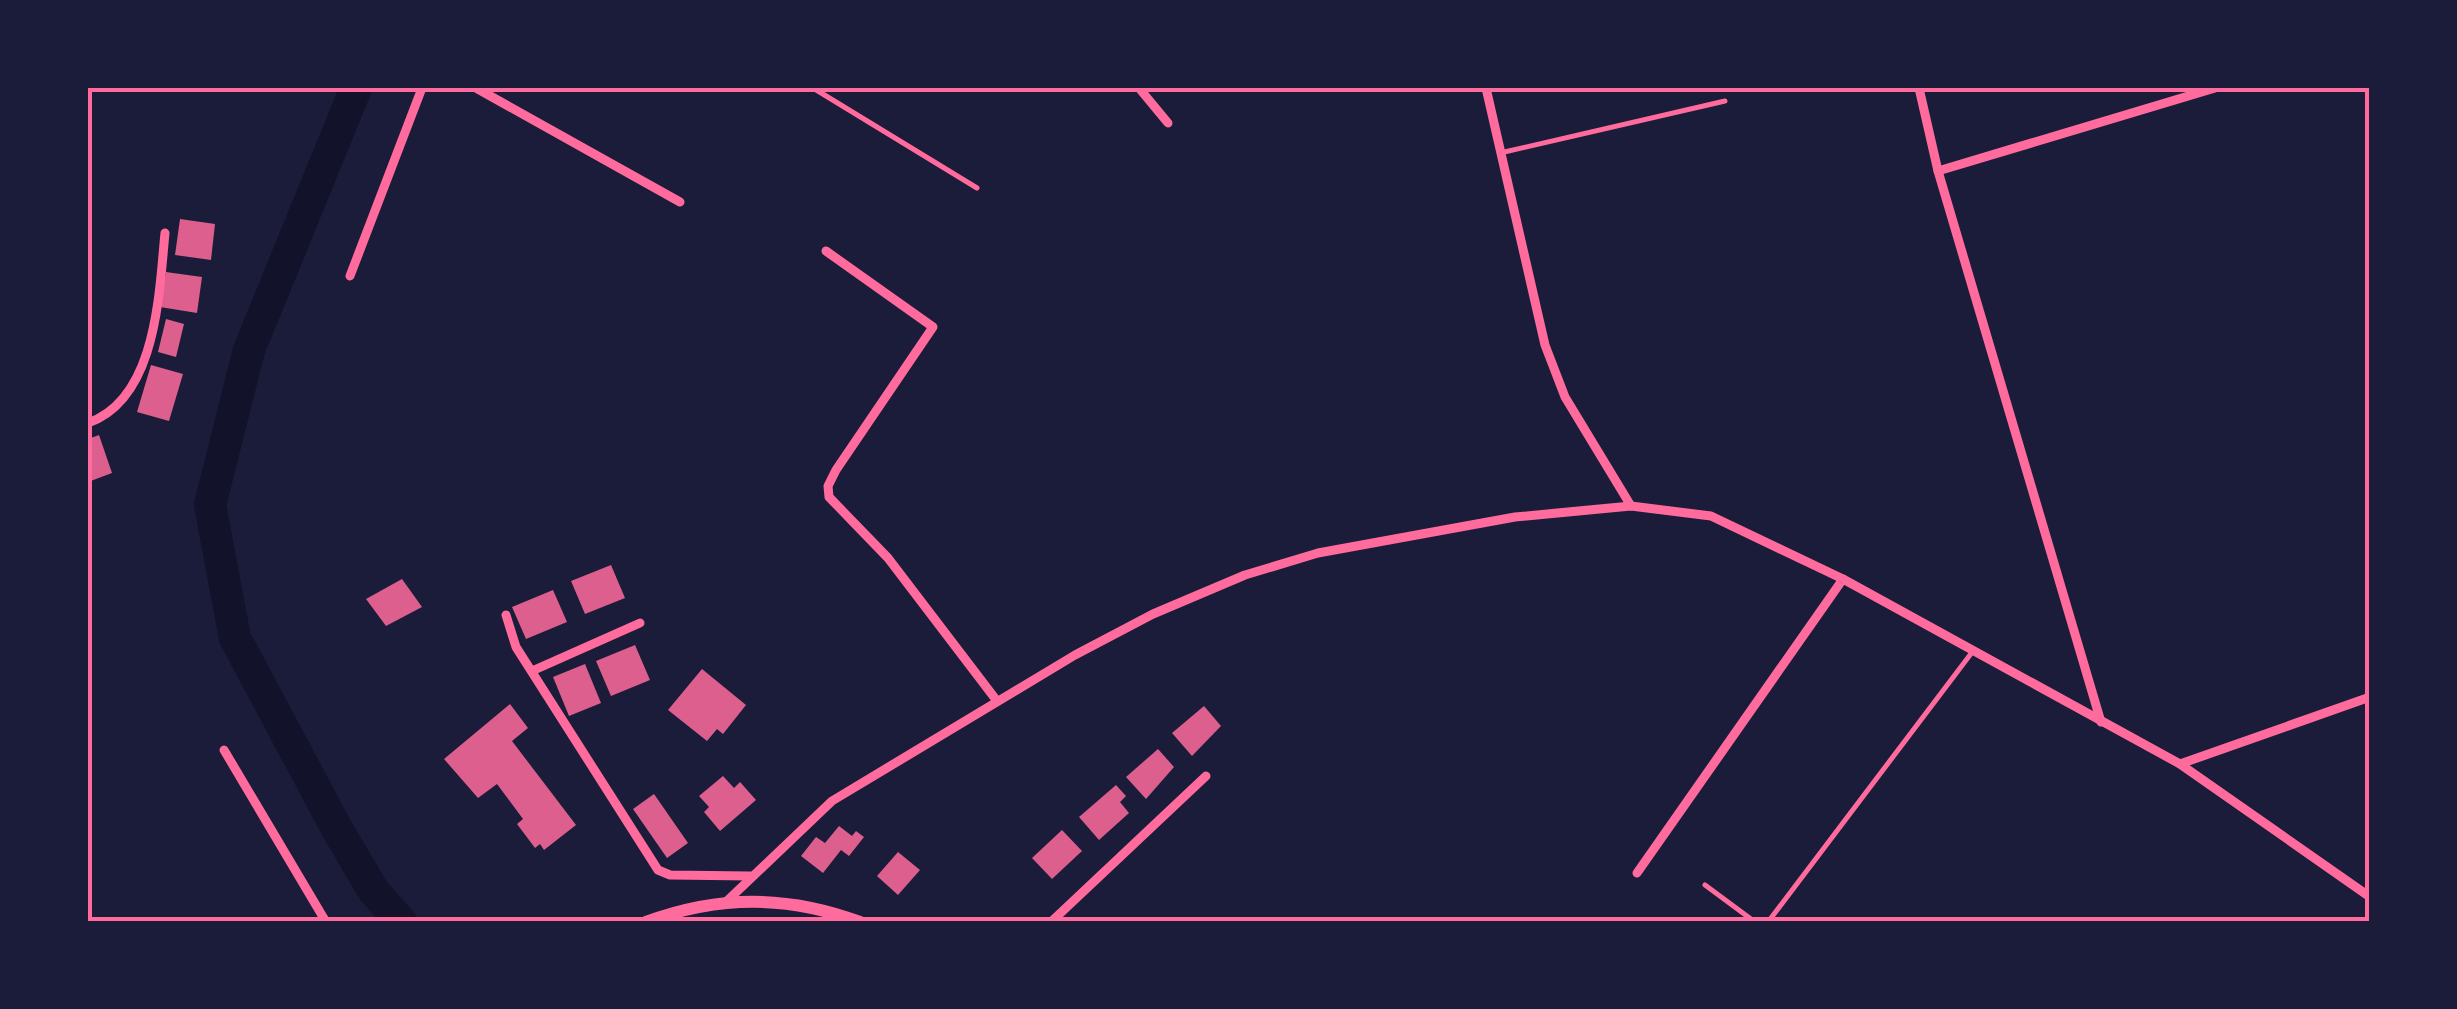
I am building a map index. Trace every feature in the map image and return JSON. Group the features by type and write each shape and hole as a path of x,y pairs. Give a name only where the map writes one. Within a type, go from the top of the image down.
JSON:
{"main road":[{"path":"646,922 727,901 801,904 860,922"}],"street":[{"path":"350,276 422,88"},
{"path":"476,88 680,202"},
{"path":"1139,88 1168,123"},
{"path":"1486,88 1545,346 1565,397 1631,506"},
{"path":"1918,88 1938,171 2100,722"},
{"path":"1938,171 2215,88"},
{"path":"88,423 116,406 143,360 158,300 165,233"},
{"path":"826,250 933,327 836,470 828,486 829,497 888,558 996,701"},
{"path":"727,901 832,801 996,701 1153,614 1245,575 1318,552 1515,517 1631,506 1711,516 1843,579 2180,764 2370,897"},
{"path":"1638,873 1843,579"},
{"path":"506,616 511,635 532,671 658,870 670,875 750,876"},
{"path":"532,671 640,623"},
{"path":"2180,764 2370,697"},
{"path":"224,750 326,922"},
{"path":"1051,922 1206,776"}],"lane":[{"path":"813,88 977,188"},
{"path":"1500,153 1725,100"},
{"path":"1768,922 1973,651"},
{"path":"1704,885 1755,922"}],"building":[{"path":"180,219 215,224 211,260 175,255"},
{"path":"166,272 202,277 197,313 160,307"},
{"path":"166,319 184,324 176,357 158,352"},
{"path":"151,365 183,374 169,421 137,412"},
{"path":"99,435 112,473 88,482 88,439"},
{"path":"611,565 625,598 585,614 571,581"},
{"path":"402,579 422,607 386,626 366,599"},
{"path":"553,590 567,622 526,639 512,607"},
{"path":"635,645 650,680 611,696 596,661"},
{"path":"585,664 601,703 569,716 553,677"},
{"path":"702,669 746,705 723,734 717,729 707,741 668,710"},
{"path":"510,704 528,728 512,741 576,825 544,850 540,844 535,848 517,824 523,819 497,784 478,798 444,759"},
{"path":"1204,706 1221,726 1192,756 1172,733"},
{"path":"1158,749 1174,767 1146,799 1126,777"},
{"path":"723,776 734,788 740,782 756,800 720,831 704,812 709,807 699,796"},
{"path":"1116,785 1126,796 1120,802 1129,813 1099,840 1079,817"},
{"path":"654,794 688,843 667,858 633,809"},
{"path":"839,826 852,836 856,831 864,837 849,856 841,850 823,873 801,856 816,837 825,843"},
{"path":"1062,830 1082,851 1052,879 1032,858"},
{"path":"898,852 920,870 898,895 877,876"}],"waterway":[{"path":"356,88 249,350 210,505 235,638 337,829 373,890 401,922"}]}
